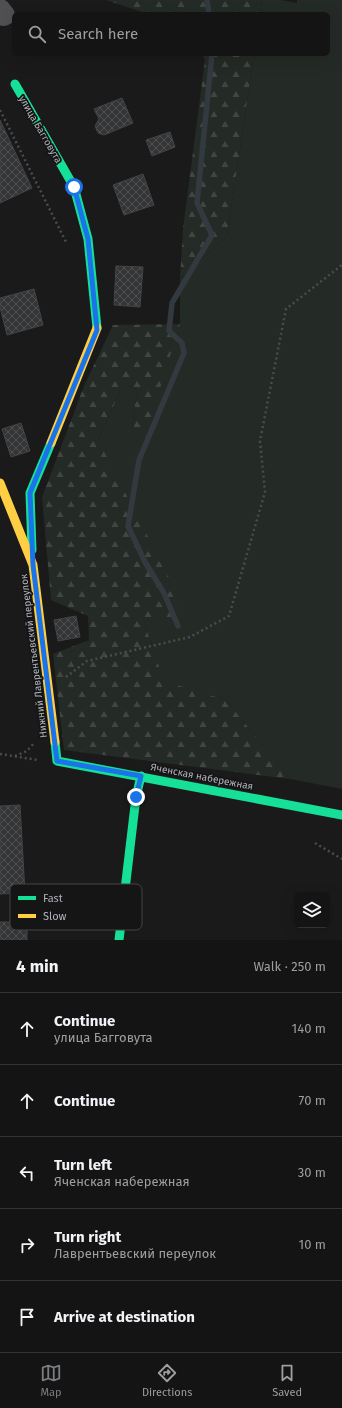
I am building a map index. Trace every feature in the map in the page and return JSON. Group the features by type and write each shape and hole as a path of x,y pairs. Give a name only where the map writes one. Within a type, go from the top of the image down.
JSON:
{"street":[{"name":"улица Багговута","path":"15,84 74,187 88,239 97,330 30,493 33,565"},
{"name":"Нижний Лаврентьевский переулок","path":"0,483 33,565 57,761"},
{"name":"Яченская набережная","path":"57,761 342,815"},
{"path":"126,884 136,797 141,776"},
{"path":"120,940 121,930"}],"path":[{"path":"0,110 68,244"},
{"path":"48,692 87,661 190,637 230,616 265,492 260,441 286,309 342,265"},
{"path":"0,754 30,759 57,761"},
{"path":"315,843 342,859"}],"green space":[{"path":"106,0 262,0 260,12 142,12"},
{"path":"262,0 281,0 297,3 297,0 342,0 342,789 290,779 226,700 164,682 143,619 98,440 123,385 137,389 132,429 180,324 180,279 227,236 254,56 330,56 330,12 260,12"},
{"path":"203,56 254,56 227,236 180,279 183,229 205,60"},
{"path":"180,324 145,437 132,429 137,389 123,385 98,440 180,599 173,621 143,619 164,681 226,700 290,779 64,750 53,654 89,640 88,616 51,600 42,497 84,386 113,325"}],"building":[{"path":"122,98 133,123 104,135 98,133 95,126 99,119 94,109"},
{"path":"0,120 32,188 0,203"},
{"path":"170,132 175,147 152,156 146,140"},
{"path":"143,174 154,205 124,215 113,185"},
{"path":"116,266 143,267 140,307 114,305"},
{"path":"34,289 43,325 7,335 0,307 0,298"},
{"path":"21,423 30,451 11,457 2,429"},
{"path":"76,616 80,637 58,641 54,620"},
{"path":"20,805 24,884 10,884 10,894 0,894 0,806"},
{"path":"0,922 10,922 10,930 27,930 27,940 0,940"}],"waterway":[{"path":"207,0 209,12"},
{"path":"178,626 164,593 145,562 128,526 139,460 184,353 182,343 169,331 172,303 212,235 197,203 212,56"}],"traffic: fast":[{"path":"15,84 74,187 88,239 97,328"},
{"path":"32,550 30,493 51,443"},
{"path":"55,742 57,761 342,815"},
{"path":"126,884 136,797 141,776"},
{"path":"119,940 120,930"}],"traffic: slow":[{"path":"51,443 97,328"},
{"path":"0,483 33,565 55,742"}],"route":[{"path":"74,187 88,239 97,330 30,493 33,565 57,761 141,776 136,797"}]}
